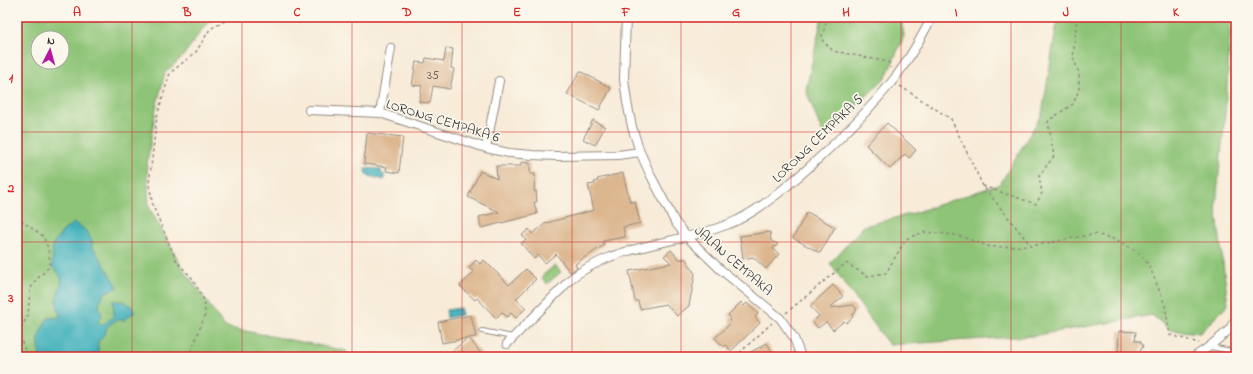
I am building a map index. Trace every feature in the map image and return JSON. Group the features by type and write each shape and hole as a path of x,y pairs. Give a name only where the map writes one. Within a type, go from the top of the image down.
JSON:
{"street":[{"name":"JALAN CEMPAKA","path":"626,17 624,78 628,108 640,152 651,176 675,222 687,237 720,269 780,318 794,338 801,357"},
{"name":"LORONG CEMPAKA 5","path":"507,344 573,277 593,265 610,257 632,250 713,230 738,220 759,208 782,191 818,159 855,122 892,80 915,48 932,17"},
{"path":"380,113 391,48"},
{"path":"486,148 499,81"},
{"name":"LORONG CEMPAKA 6","path":"310,110 380,113 486,148 509,153 532,155 618,154 640,152"},
{"path":"1194,357 1233,331 1236,319"}],"lane":[{"path":"482,331 514,337"},
{"path":"1210,346 1236,352"}],"path":[{"path":"189,357 205,315 204,300 192,278 177,262 154,206 149,184 156,116 170,73 196,52 210,30 232,17"},
{"path":"828,17 821,39 833,51 889,62 892,80 952,119 983,186 1031,246"},
{"path":"983,186 1036,204 1042,193 1039,176 1054,156 1048,121 1073,104 1079,90 1079,73 1073,57 1078,17"},
{"path":"17,216 20,220 43,236 48,248 50,262 48,268 33,283 30,291 28,315 18,333 28,357"},
{"path":"735,357 762,331 780,318 846,263 866,276 886,273 906,239 924,232 957,235 991,248 1031,246 1095,234 1117,240 1139,253 1149,265 1165,305 1170,335 1210,346"}],"green space":[{"path":"17,17 217,17 207,23 183,56 165,73 156,108 147,164 149,207 183,269 225,327 347,351 345,357 20,357 17,353"},
{"path":"822,17 901,17 904,36 886,77 824,137 806,90"},
{"path":"1058,17 1231,17 1226,104 1216,205 1228,305 1200,333 1170,330 1152,315 1032,336 889,345 830,263 864,226 914,213 1000,184 1042,114"},
{"path":"555,265 561,272 547,284 541,277"}],"water":[{"path":"365,168 381,169 381,174 384,174 384,180 366,175"},
{"path":"74,223 88,233 93,243 91,247 95,250 118,287 104,293 99,304 102,317 98,320 99,324 104,324 114,316 113,301 126,302 135,312 124,320 116,320 108,326 104,335 98,342 98,357 39,357 39,336 43,327 48,318 60,317 57,300 61,285 61,278 57,271 52,267 53,244 63,231"},
{"path":"460,308 462,315 447,318 446,310"}],"building":[{"path":"446,48 453,49 451,68 454,69 450,89 433,86 430,103 419,102 422,86 412,85 416,62 425,63 426,58 444,61"},
{"path":"580,71 611,88 599,110 567,94"},
{"path":"593,120 605,127 595,145 583,139"},
{"path":"887,123 916,150 909,158 905,154 890,169 866,145"},
{"path":"367,133 403,137 399,173 386,171 387,167 364,164"},
{"path":"521,162 530,163 530,174 535,174 534,191 536,191 537,202 534,202 537,214 481,228 479,217 499,212 468,197 480,171 497,179 496,166 521,166"},
{"path":"623,173 630,202 635,201 640,223 623,227 625,237 603,241 604,245 575,264 577,268 570,272 556,254 545,263 538,255 534,259 521,243 526,240 522,235 529,229 532,234 546,223 594,210 588,185 595,184 594,182 598,181 597,179"},
{"path":"807,212 835,227 820,253 793,238"},
{"path":"770,232 771,241 778,244 773,249 779,254 766,269 753,257 743,259 740,236"},
{"path":"671,250 679,259 686,259 695,274 689,306 677,316 666,304 640,309 638,301 635,301 629,271 671,263 664,256"},
{"path":"476,260 480,264 484,260 509,285 526,269 536,279 516,299 526,308 516,318 511,313 507,317 502,312 496,318 477,298 475,300 460,286 474,272 469,268"},
{"path":"833,285 843,296 830,308 853,305 856,308 856,312 846,323 844,321 833,330 826,322 818,328 813,322 819,316 810,306"},
{"path":"741,302 744,306 747,303 758,314 755,317 760,323 731,351 726,345 724,347 715,338 731,323 729,320 731,318 728,315"},
{"path":"471,315 476,337 469,338 484,357 445,357 468,338 442,343 438,322"},
{"path":"1119,331 1136,332 1135,341 1140,341 1143,346 1139,353 1139,357 1118,357"},
{"path":"767,343 775,357 742,357"}]}
